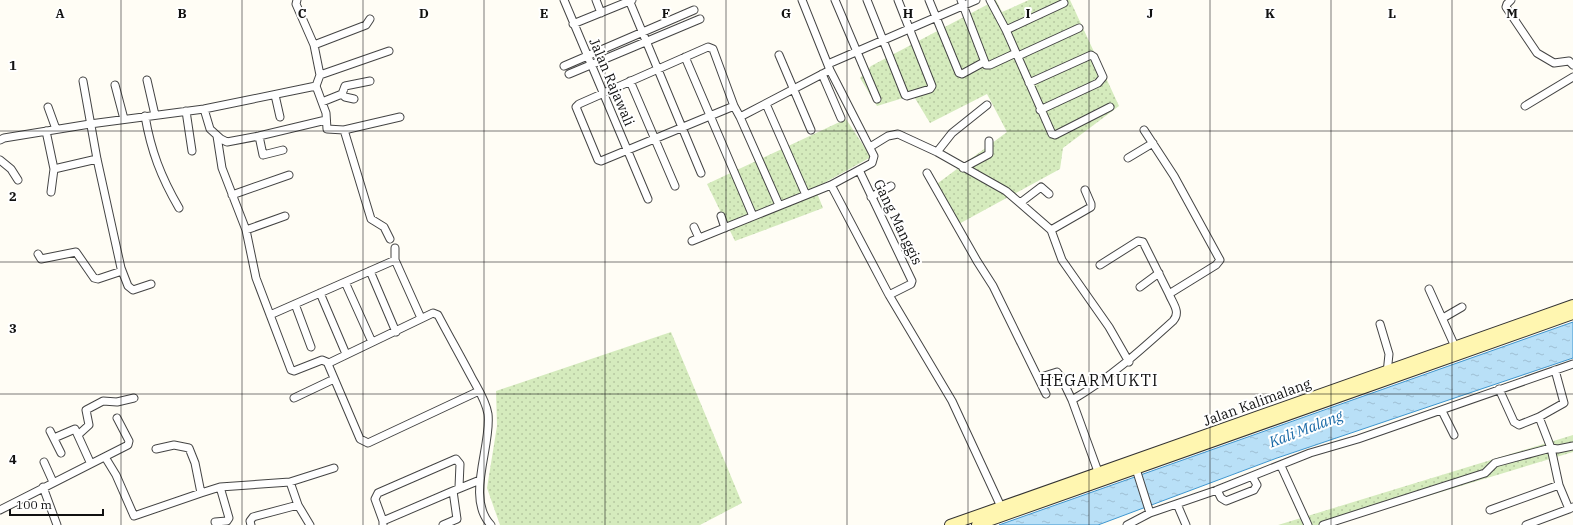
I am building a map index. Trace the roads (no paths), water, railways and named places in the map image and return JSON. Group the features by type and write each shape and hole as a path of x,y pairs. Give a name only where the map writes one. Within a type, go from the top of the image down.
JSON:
{"main road":[{"name":"Jalan Kalimalang","path":"950,525 1003,511 1100,477 1457,350 1573,305"},
{"name":"Jalan Kalimalang","path":"1457,350 1573,314"},
{"name":"Jalan Kalimalang","path":"1100,477 1137,472 1388,375"},
{"name":"Jalan Kalimalang","path":"977,525 1003,511"}],"street":[{"path":"297,0 296,4 314,45 320,75 316,86 326,113 326,120 329,130 344,130 400,117"},
{"name":"Jalan Rajawali","path":"564,0 648,199"},
{"path":"596,0 601,13"},
{"path":"573,24 630,0 657,69 701,173"},
{"path":"692,241 831,185 859,170 874,159 870,147 829,67 802,0"},
{"path":"835,0 858,51 877,99"},
{"path":"866,0 884,40 905,95 930,89 932,86 898,0"},
{"path":"929,0 959,73 962,74 984,62"},
{"path":"740,117 822,74 829,67 858,51 936,17 962,3 976,0"},
{"path":"990,0 1006,30 1040,110 1052,134 1055,135 1110,107"},
{"path":"1511,0 1506,7 1537,53 1554,63 1569,61 1573,65"},
{"path":"962,3 984,62 989,66 1079,28"},
{"path":"1006,30 1064,3"},
{"path":"564,66 694,10"},
{"path":"314,45 366,25 370,19"},
{"path":"569,74 700,19"},
{"path":"734,106 603,160 598,160 580,119 576,106 707,47 712,48 734,106 779,205"},
{"path":"320,75 389,51"},
{"path":"778,55 811,130"},
{"path":"1029,83 1091,55 1094,57 1103,77 1098,83 1040,110"},
{"path":"684,57 754,216"},
{"path":"822,74 841,118"},
{"path":"1525,106 1573,78"},
{"path":"147,80 155,115"},
{"path":"322,102 342,94 345,86 370,81"},
{"path":"83,82 97,159 122,271 128,286 133,290 151,284"},
{"path":"630,82 675,186"},
{"path":"115,85 124,119"},
{"path":"0,140 56,129 204,109 316,86"},
{"path":"342,94 345,97 354,99"},
{"path":"275,95 280,117"},
{"path":"766,104 806,195"},
{"path":"937,152 952,133 987,105"},
{"path":"48,107 56,129"},
{"path":"204,109 210,129 217,136 227,142 326,120"},
{"path":"186,111 192,151"},
{"path":"144,116 150,144 161,176 179,208"},
{"path":"344,130 371,219 384,227 390,239"},
{"path":"1144,130 1174,176 1220,256 1220,262 1216,265 1169,294"},
{"path":"46,131 54,169 50,192"},
{"path":"870,147 888,136 898,134 937,152 1006,191 1051,230 1062,260 1109,327 1129,362"},
{"path":"217,136 222,168 246,230 256,278 291,370 294,371 321,360 328,364 360,439 368,443 479,391"},
{"path":"259,136 263,155 283,150"},
{"path":"963,168 989,154 989,141"},
{"path":"1128,158 1153,142"},
{"path":"54,169 97,159"},
{"path":"0,160 11,169 18,180"},
{"name":"Gang Manggis","path":"859,170 912,281 911,284 889,295"},
{"path":"928,173 977,261 993,286 1046,394"},
{"path":"232,195 289,175"},
{"path":"831,185 889,295 952,401 1003,511"},
{"path":"871,197 891,186"},
{"path":"1020,203 1041,187 1049,194"},
{"path":"1051,230 1091,207 1085,190"},
{"path":"246,230 285,216"},
{"path":"721,216 725,228"},
{"path":"694,227 699,238"},
{"path":"1072,400 1094,387 1129,362 1176,317 1177,312 1144,243 1140,241 1100,265"},
{"path":"396,248 395,260 421,318"},
{"path":"38,254 41,259 76,252 94,278 98,279 122,271"},
{"path":"270,315 395,260"},
{"path":"370,271 396,332"},
{"path":"1140,287 1159,273"},
{"path":"345,282 372,342"},
{"path":"1429,290 1457,350"},
{"path":"320,293 346,354"},
{"path":"295,304 311,347"},
{"path":"1443,318 1462,307"},
{"path":"328,364 346,354 396,332 421,318 433,313 438,315 479,391 488,415 480,480 482,503 485,515 491,525"},
{"path":"1380,324 1389,354 1390,366 1388,375"},
{"path":"1130,524 1149,510 1177,504 1281,466 1310,453 1358,439 1442,411 1499,389 1573,364"},
{"path":"1499,389 1517,425 1539,417 1565,402 1555,370"},
{"path":"1038,378 1057,372 1061,377 1072,400 1100,477"},
{"path":"294,398 334,379"},
{"path":"78,435 89,425 86,412 87,410 103,401 117,402 134,398"},
{"path":"1442,411 1454,435"},
{"path":"1526,525 1571,508 1559,485 1551,448 1539,417"},
{"path":"0,510 90,462 105,457 129,444 117,418"},
{"path":"54,438 74,429 90,462"},
{"path":"50,431 61,453"},
{"path":"156,449 174,445 189,448 195,462 200,493"},
{"path":"1323,525 1486,473 1495,463 1551,448 1558,449 1573,446"},
{"path":"105,457 116,475 134,516 220,487 290,482 334,468"},
{"path":"443,525 459,522 456,489 460,464 456,459 378,493 375,498 383,523 456,489 480,480"},
{"path":"44,462 53,482"},
{"path":"1281,466 1308,525"},
{"path":"1137,472 1149,510"},
{"path":"1217,490 1222,500 1226,501 1256,488 1257,484 1252,476"},
{"path":"290,482 298,505 310,525"},
{"path":"1490,510 1559,485"},
{"path":"43,487 57,525"},
{"path":"215,522 227,521 229,517 220,487"},
{"path":"1177,504 1186,525"},
{"path":"251,525 250,521 253,517 298,505"}],"water":[{"name":"Kali Malang","path":"1573,322 1573,358 1277,458 1098,525 999,525"}],"district":[{"name":"HEGARMUKTI","path":"1099,380"}]}
